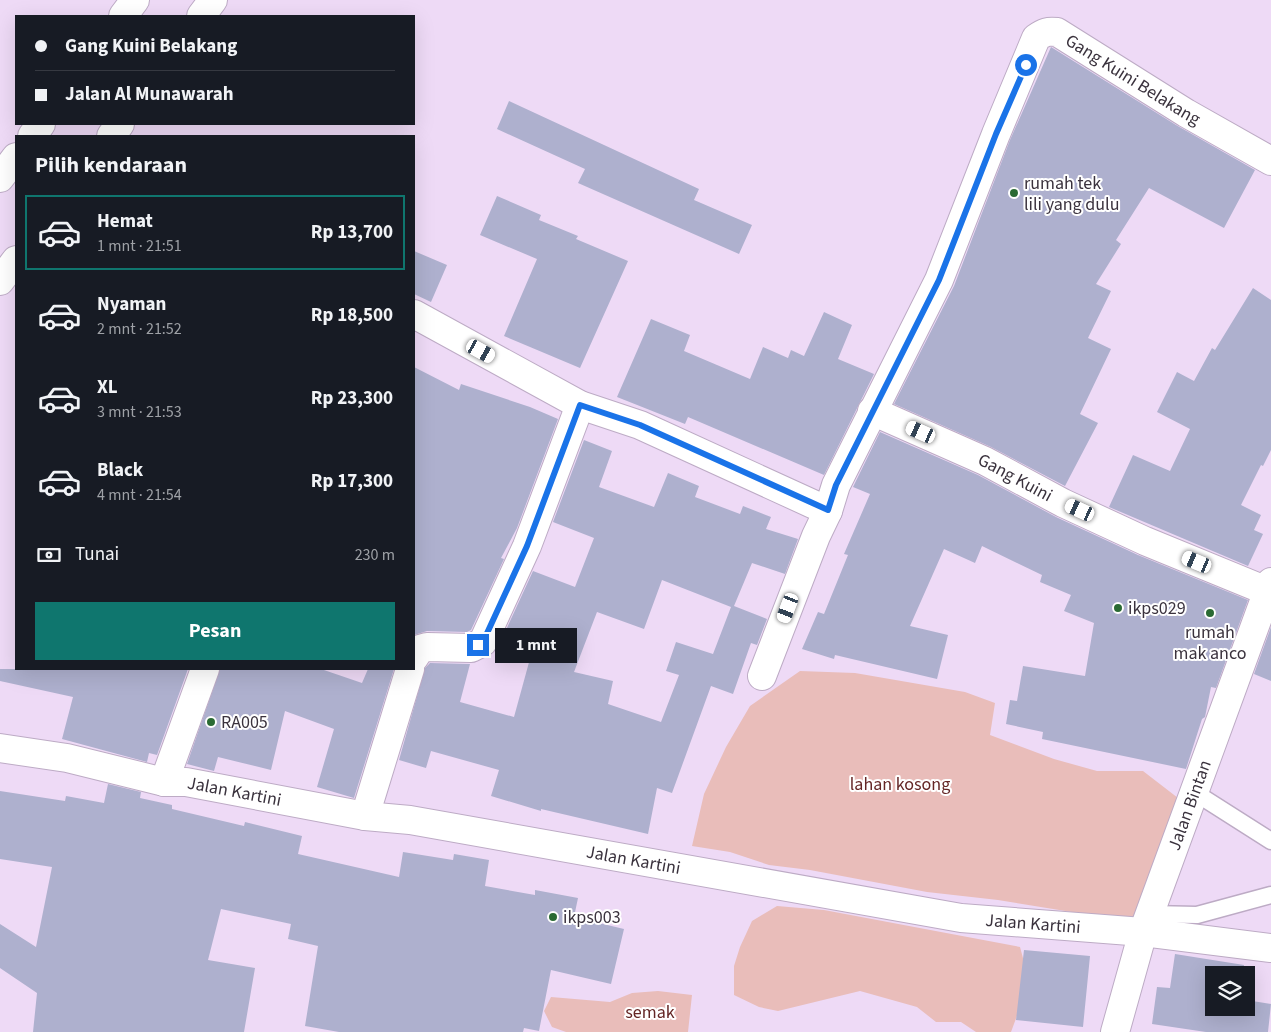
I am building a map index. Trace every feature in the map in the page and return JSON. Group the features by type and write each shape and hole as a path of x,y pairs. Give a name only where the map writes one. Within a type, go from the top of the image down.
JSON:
{"street":[{"path":"124,15 135,0"},
{"path":"202,15 213,0"},
{"name":"Gang Kuini Belakang","path":"872,411 939,280 1036,38 1042,33 1048,31 1057,32 1186,113 1271,161"},
{"path":"0,282 15,261"},
{"path":"415,315 580,405 640,425 828,510"},
{"path":"415,656 420,649 427,647 470,648 483,642 527,546 580,405"},
{"path":"762,676 816,536 828,510 836,485 872,411"},
{"name":"Gang Kuini","path":"872,411 985,461 1064,503 1136,536 1269,587"},
{"name":"Jalan Bintan","path":"1115,1032 1146,923 1269,587"},
{"path":"164,782 204,670"},
{"path":"365,816 410,670"},
{"name":"Jalan Kartini","path":"0,748 66,758 164,782 186,782 365,816 410,820 961,918 1146,923 1271,948"}],"lane":[{"path":"1194,792 1271,841"},
{"path":"1146,923 1197,916 1271,895"}],"green space":[{"name":"lahan kosong","path":"800,671 855,673 965,692 995,703 990,735 1054,759 1097,771 1143,771 1178,798 1149,919 1084,914 998,900 927,892 810,870 769,865 730,852 692,846 704,794 726,747 750,706"},
{"path":"777,906 824,910 1020,947 1027,973 1021,1005 1011,1032 976,1032 961,1022 936,1022 917,1007 860,991 778,1011 759,1007 734,995 734,966 752,921"},
{"name":"semak","path":"658,991 692,995 688,1032 566,1032 552,1027 544,1011 551,997 610,1002 632,993"}],"building":[{"path":"1051,47 1176,125 1255,170 1224,228 1149,188 1116,240 1121,244 1096,284 1111,291 1088,338 1111,349 1080,414 1098,423 1065,486 991,447 894,404 954,286 1010,140"},
{"path":"509,101 699,189 694,200 752,225 739,254 578,183 585,169 497,129"},
{"path":"497,196 541,215 539,220 578,236 576,239 628,261 580,368 504,336 537,259 480,235"},
{"path":"415,251 447,265 431,302 415,294"},
{"path":"1253,288 1271,300 1271,450 1263,466 1261,465 1241,505 1261,515 1254,530 1263,534 1248,566 1109,507 1133,455 1170,471 1190,429 1157,412 1177,372 1194,381 1212,348 1215,350"},
{"path":"824,312 852,325 838,359 874,374 824,475 688,417 685,424 617,397 651,319 690,335 684,351 750,379 763,347 788,358 791,350 804,356"},
{"path":"415,368 459,390 461,384 530,407 558,419 517,528 501,558 504,559 471,630 467,632 427,631 415,635"},
{"path":"880,432 978,475 1056,517 1138,555 1248,600 1216,688 1211,687 1205,717 1202,719 1186,769 1042,739 1043,732 1006,724 1010,700 1017,701 1023,666 1085,676 1094,623 1064,611 1071,595 1040,582 1042,575 982,546 975,563 944,549 910,626 948,635 937,679 835,655 834,659 802,649 818,612 824,614 848,555 844,554 870,494 853,487"},
{"path":"584,440 612,451 599,487 654,507 668,473 699,486 695,497 740,514 743,506 771,517 766,529 798,539 785,574 752,563 734,606 767,619 757,645 751,643 733,694 711,686 672,793 657,788 648,834 541,809 541,811 491,796 499,770 431,751 426,768 399,760 425,668 430,663 470,664 460,702 514,717 531,655 500,643 533,571 575,587 594,538 553,522","holes":["662,580 731,607 713,654 676,642 666,671 679,675 661,722 608,704 613,681 574,672 597,612 644,629"]},
{"path":"1271,627 1271,681 1254,674"},
{"path":"0,669 188,670 157,755 149,753 147,762 62,739 73,697 0,681"},
{"path":"220,670 324,670 362,683 368,670 394,670 354,798 317,787 334,729 285,711 271,770 218,757 214,771 187,764"},
{"path":"108,784 141,792 140,798 172,805 172,809 244,826 245,822 302,836 298,854 399,877 403,852 453,860 454,854 489,860 485,886 535,895 535,890 578,898 574,917 624,929 611,984 551,970 539,1031 524,1028 523,1032 339,1032 305,1026 318,946 288,939 291,924 221,909 208,960 255,968 244,1032 33,1032 37,993 0,968 0,924 36,947 52,867 0,859 0,791 65,801 66,796 104,803"},
{"path":"1024,950 1090,956 1083,1027 1016,1020"},
{"path":"1175,954 1244,965 1205,966 1205,1016 1255,1016 1255,1001 1271,1004 1268,1032 1206,1032 1152,1024 1157,987 1170,988"}],"place":[{"name":"rumah tek lili yang dulu","path":"1014,193"},
{"name":"ikps029","path":"1118,608"},
{"name":"rumah mak anco","path":"1210,613"},
{"name":"RA005","path":"211,722"},
{"name":"ikps003","path":"553,917"}],"route":[{"path":"478,645 483,642 509,589 580,405 640,425 813,505 828,510 836,485 939,280 996,134 1026,65"}]}
